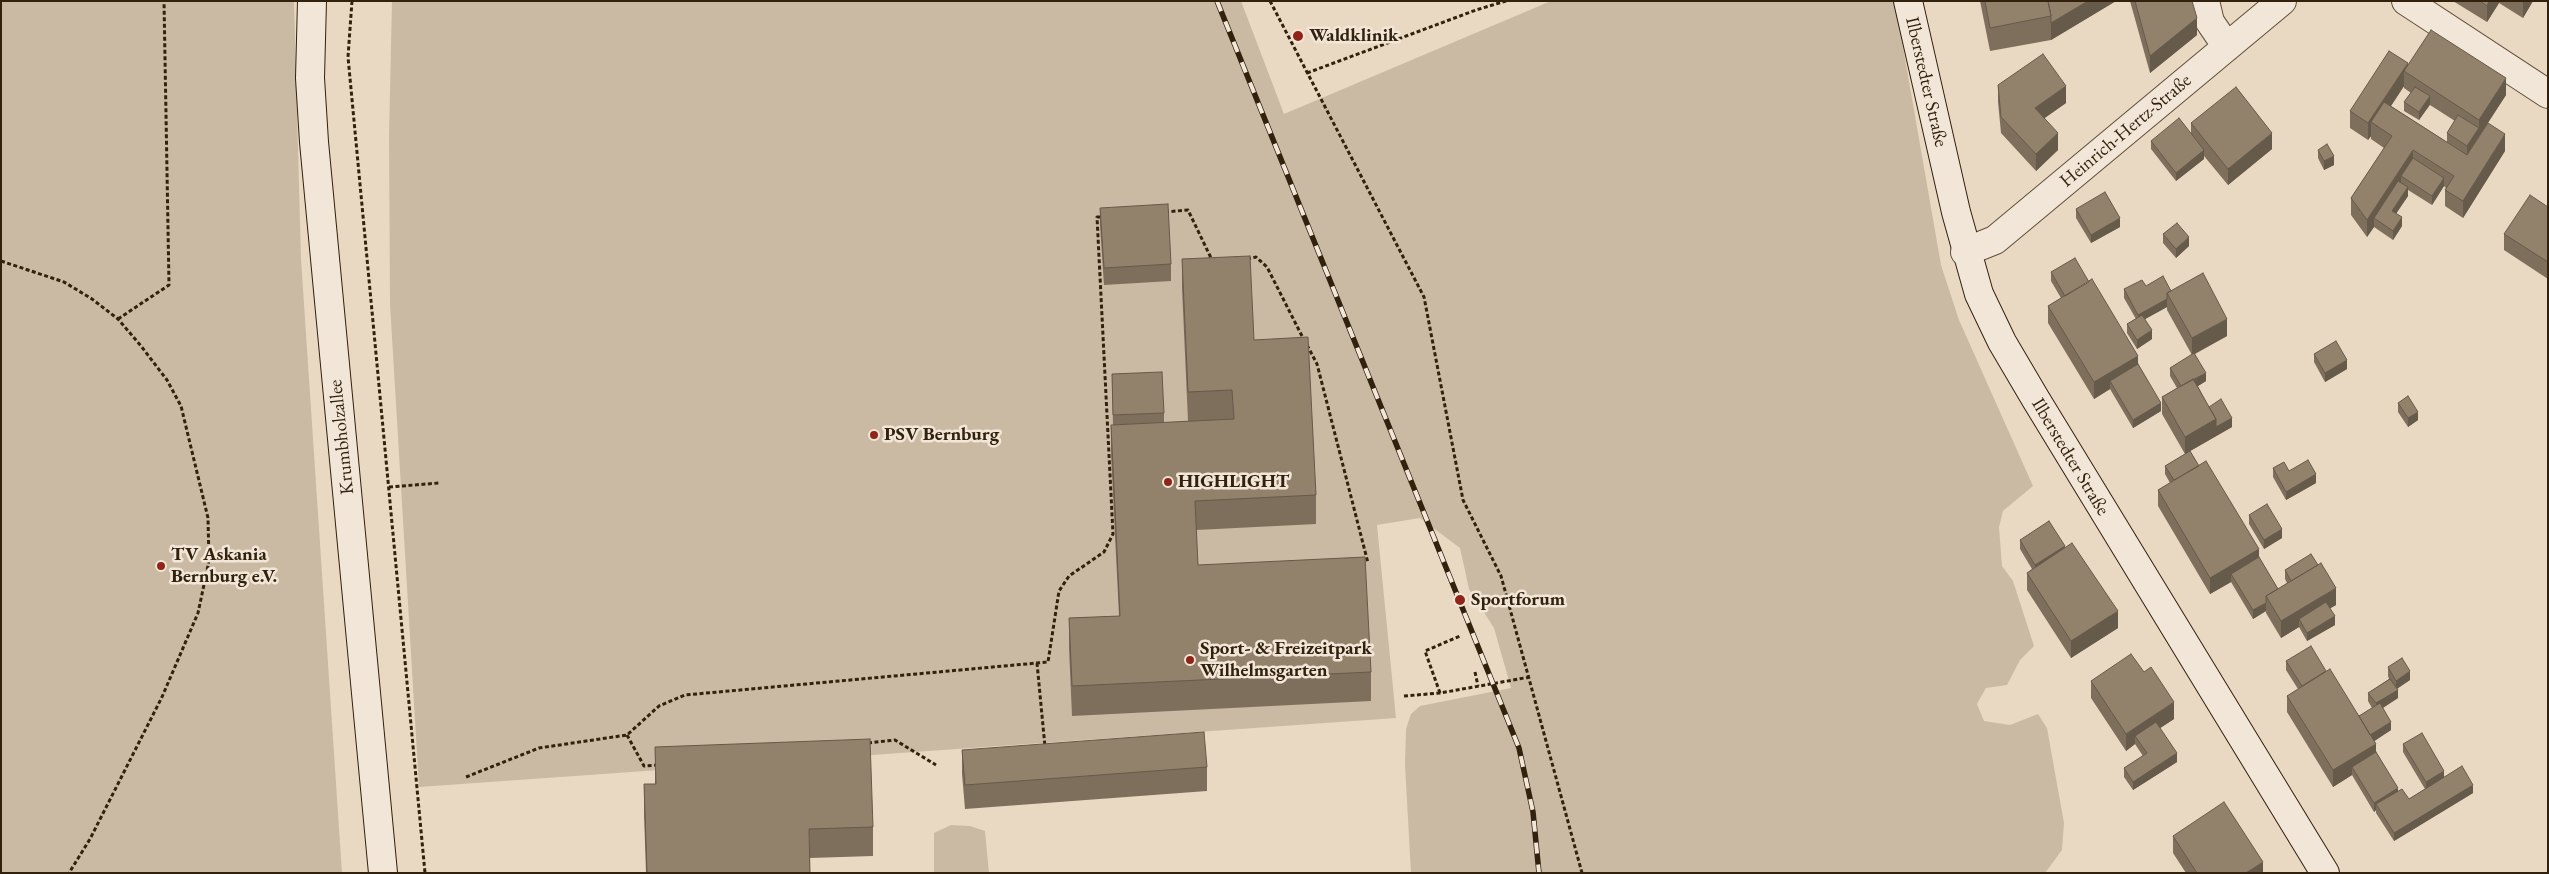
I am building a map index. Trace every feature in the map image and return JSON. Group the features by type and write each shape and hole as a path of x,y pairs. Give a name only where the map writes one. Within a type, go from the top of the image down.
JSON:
{"street":[{"name":"Krumbholzallee","path":"312,1 310,78 314,142 383,873"},
{"name":"Ilberstedter Straße","path":"1908,1 1965,252 1979,294 2006,350 2325,873"},
{"path":"2205,1 2210,22 2227,47"},
{"name":"Heinrich-Hertz-Straße","path":"1965,252 1995,240 2282,1"},
{"path":"2406,1 2548,94"}],"path":[{"path":"118,319 169,285 164,1"},
{"path":"352,1 348,57 425,873"},
{"path":"1270,1 1424,297 1463,500 1501,576 1582,873"},
{"path":"1307,73 1476,10 1506,1"},
{"path":"1161,212 1188,210 1215,266"},
{"path":"466,777 539,748 627,736 659,706 685,695 1048,662 1060,591 1069,576 1104,552 1113,534 1097,217 1106,216"},
{"path":"1240,261 1256,257 1267,267 1317,364 1368,563"},
{"path":"1,261 64,282 92,298 118,319 167,380 181,406 208,518 209,561 198,613 162,698 90,839 69,873"},
{"path":"389,487 439,483"},
{"path":"1440,693 1425,651 1460,636"},
{"path":"1037,663 1046,756"},
{"path":"1475,672 1478,686"},
{"path":"1404,696 1440,693 1530,677"},
{"path":"627,736 644,766 664,764"},
{"path":"866,743 895,740 936,764"}],"shaded area":[{"name":"TV Askania Bernburg e.V.","path":"1,1 294,1 301,259 342,873 1,873"},
{"path":"392,1 1241,1 1284,114 1551,1 1895,1 1941,265 1959,320 2033,486 2003,511 1999,527 2002,566 2013,581 2034,646 2020,660 2007,685 1986,688 1977,704 1984,721 2010,725 2038,714 2047,728 2064,823 2062,850 2045,873 1411,873 1405,765 1406,729 1411,714 1420,706 1511,688 1494,628 1469,589 1460,548 1420,518 1377,525 1396,718 419,787 390,304 389,137"},
{"path":"951,825 970,826 985,831 989,873 934,873 934,833"}],"building":[{"path":"1985,1 2048,1 2051,16 1990,28"},
{"path":"2048,1 2088,1 2051,23"},
{"path":"2135,1 2192,1 2197,18 2150,56"},
{"path":"2480,1 2489,1 2487,6"},
{"path":"2431,30 2506,78 2479,120 2404,71"},
{"path":"2389,51 2408,63 2368,123 2350,111"},
{"path":"2043,54 2066,86 2035,108 2058,133 2036,154 2001,117 1998,85"},
{"path":"2236,87 2272,133 2228,169 2191,123"},
{"path":"2415,87 2430,96 2419,112 2404,102"},
{"path":"2384,102 2467,155 2488,123 2505,134 2463,201 2445,190 2454,176 2413,150 2367,220 2351,198 2392,136 2371,122"},
{"path":"2458,115 2479,128 2467,146 2447,133"},
{"path":"2179,118 2204,150 2176,173 2151,141"},
{"path":"2327,144 2334,156 2324,161 2318,150"},
{"path":"2413,158 2444,178 2432,196 2401,176"},
{"path":"2398,181 2408,187 2392,211 2402,217 2393,231 2374,218"},
{"path":"2105,192 2120,218 2091,235 2076,209"},
{"path":"2530,195 2548,207 2548,262 2504,234"},
{"path":"1168,204 1171,264 1104,268 1100,208"},
{"path":"2177,223 2189,237 2176,249 2163,234"},
{"path":"1250,256 1254,340 1308,337 1316,495 1195,501 1198,565 1365,557 1371,672 1072,686 1069,618 1120,616 1111,425 1234,419 1232,390 1188,392 1182,259"},
{"path":"2075,258 2089,282 2065,296 2051,272"},
{"path":"2203,273 2227,319 2192,338 2167,293"},
{"path":"2163,276 2171,291 2167,293 2167,299 2138,315 2124,289 2142,280 2146,286"},
{"path":"2092,279 2138,356 2094,382 2048,306"},
{"path":"2142,315 2152,330 2137,340 2127,324"},
{"path":"2336,341 2347,360 2325,373 2314,354"},
{"path":"2194,353 2206,373 2181,386 2170,368"},
{"path":"2138,364 2161,403 2133,420 2110,381"},
{"path":"1162,372 1164,413 1113,415 1112,374"},
{"path":"2193,379 2216,419 2185,437 2162,397"},
{"path":"2408,396 2418,412 2408,418 2398,403"},
{"path":"2221,399 2232,418 2216,427 2216,419 2209,407"},
{"path":"2190,451 2199,466 2174,480 2165,466"},
{"path":"2308,460 2316,474 2286,492 2273,468 2284,462 2289,471"},
{"path":"2206,461 2259,549 2210,578 2158,490"},
{"path":"2267,504 2282,529 2264,540 2249,515"},
{"path":"2049,521 2065,546 2035,565 2020,540"},
{"path":"2072,543 2118,611 2071,641 2027,573"},
{"path":"2311,554 2318,565 2291,581 2285,570"},
{"path":"2259,557 2278,589 2266,596 2266,603 2253,610 2231,574"},
{"path":"2321,563 2336,588 2281,621 2266,596"},
{"path":"2326,602 2335,616 2307,633 2299,619"},
{"path":"2311,646 2326,671 2302,686 2286,661"},
{"path":"2131,654 2144,672 2151,667 2174,702 2126,734 2091,681"},
{"path":"2402,658 2410,671 2396,681 2388,667"},
{"path":"2330,669 2376,744 2333,770 2287,696"},
{"path":"2390,679 2398,690 2376,703 2368,693"},
{"path":"2380,703 2391,722 2370,735 2359,716"},
{"path":"2156,722 2177,753 2133,782 2124,768 2147,753 2135,736"},
{"path":"1204,732 1207,767 965,785 962,750"},
{"path":"2422,733 2444,771 2426,782 2403,744"},
{"path":"870,739 873,827 809,829 810,873 647,873 644,784 656,784 655,747"},
{"path":"2376,752 2398,788 2374,803 2352,767"},
{"path":"2462,766 2473,785 2394,833 2376,804 2402,789 2409,799"},
{"path":"2224,802 2263,862 2246,873 2197,873 2173,836"}],"railway":[{"path":"1217,1 1519,748 1533,812 1539,873"}],"place":[{"name":"Waldklinik","path":"1298,36"},
{"name":"PSV Bernburg","path":"874,435"},
{"name":"HIGHLIGHT","path":"1168,482"},
{"name":"TV Askania Bernburg e.V.","path":"161,566"},
{"name":"Sportforum","path":"1460,600"},
{"name":"Sport- & Freizeitpark Wilhelmsgarten","path":"1190,660"}]}
